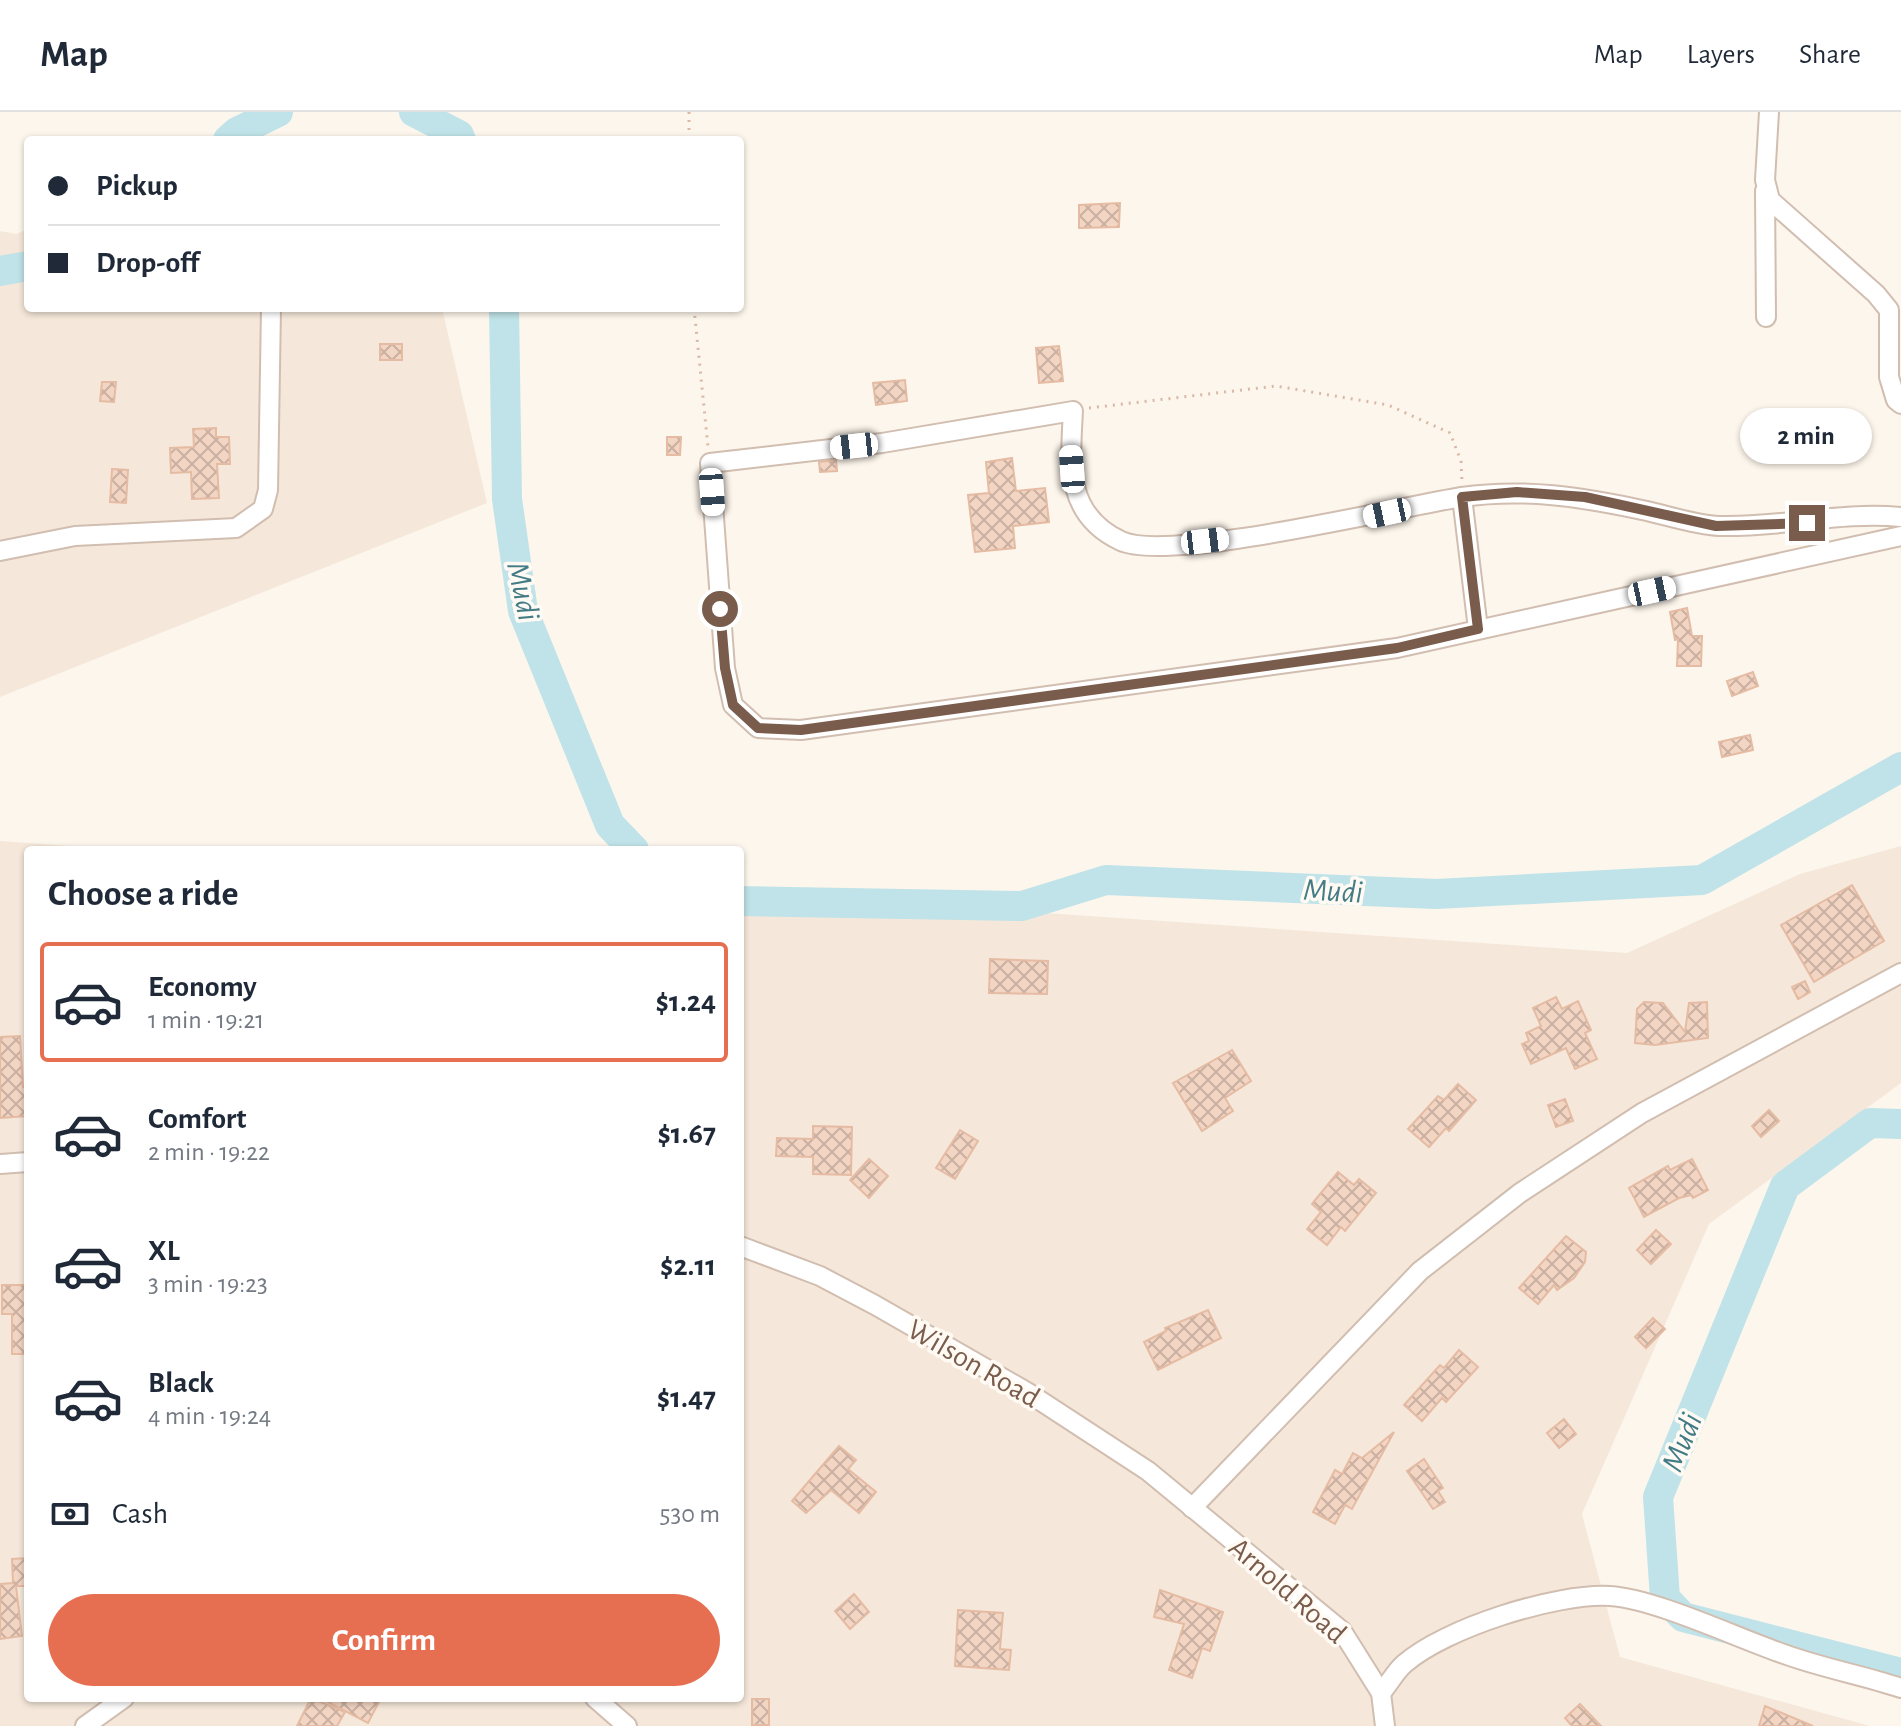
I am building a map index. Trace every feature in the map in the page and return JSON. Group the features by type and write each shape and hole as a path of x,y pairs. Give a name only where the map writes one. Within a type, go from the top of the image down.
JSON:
{"street":[{"path":"1766,317 1765,180 1769,112"},
{"path":"1765,180 1770,200 1876,294 1889,310 1889,377 1896,400 1901,404"},
{"path":"0,551 75,536 236,528 263,509 268,490 271,312"},
{"path":"1901,517 1716,526 1585,497 1517,492 1462,497 1362,518 1227,538 1160,546 1125,543 1096,528 1073,489 1073,411 882,443 710,463 725,668 733,705 758,728 801,730 1081,689 1189,679 1397,648 1901,536"},
{"path":"1462,497 1478,629"},
{"path":"1192,1508 1420,1271 1520,1193 1642,1113 1901,973"},
{"path":"0,1164 24,1162"},
{"name":"Wilson Road","path":"744,1248 820,1276 1027,1392 1148,1471 1192,1508"},
{"name":"Arnold Road","path":"1192,1508 1342,1631 1381,1693 1385,1726"},
{"path":"1381,1693 1404,1665 1433,1645 1476,1626 1569,1598 1612,1596 1662,1610 1788,1656 1901,1688"},
{"path":"85,1726 118,1702"},
{"path":"600,1702 627,1726"}],"path":[{"path":"689,112 689,136"},
{"path":"694,312 710,463"},
{"path":"1073,411 1276,386 1388,405 1450,433 1461,461 1462,497"}],"shaded area":[{"path":"0,231 16,234 24,231 24,312 443,312 487,503 0,697"},
{"path":"0,841 69,846 24,846 24,1702 744,1702 744,892 1627,953 1800,874 1901,846 1901,1083 1709,1224 1582,1514 1620,1657 1870,1726 0,1726"}],"building":[{"path":"1120,203 1119,227 1079,228 1079,205"},
{"path":"380,344 402,344 402,360 380,360"},
{"path":"1059,346 1063,381 1039,383 1036,348"},
{"path":"905,380 907,401 876,405 873,383"},
{"path":"102,382 116,382 114,402 100,401"},
{"path":"216,428 216,437 229,437 230,464 217,464 219,498 192,499 191,472 171,473 170,448 194,447 193,429"},
{"path":"667,437 681,437 680,455 667,455"},
{"path":"1012,458 1016,491 1045,488 1049,522 1013,526 1015,548 975,552 968,495 989,493 986,462"},
{"path":"836,460 837,471 820,472 819,462"},
{"path":"112,469 128,470 126,503 110,502"},
{"path":"1687,608 1692,636 1702,636 1701,666 1677,666 1678,639 1675,640 1670,612"},
{"path":"1753,672 1758,686 1732,696 1727,681"},
{"path":"1750,735 1753,750 1722,757 1719,742"},
{"path":"1852,885 1884,941 1814,982 1781,925"},
{"path":"990,959 1048,961 1047,994 989,993"},
{"path":"1805,981 1810,992 1798,999 1792,987"},
{"path":"1556,997 1562,1009 1578,1001 1591,1030 1585,1033 1597,1059 1575,1069 1566,1048 1531,1064 1522,1044 1529,1041 1526,1033 1541,1026 1533,1008"},
{"path":"1644,1002 1663,1003 1685,1032 1689,1003 1707,1002 1708,1038 1655,1045 1635,1043 1637,1009"},
{"path":"20,1036 24,1116 0,1118 0,1037"},
{"path":"1232,1050 1251,1081 1225,1098 1233,1111 1202,1131 1173,1083"},
{"path":"1458,1084 1476,1100 1449,1131 1446,1128 1429,1147 1408,1129 1438,1096 1444,1100"},
{"path":"1565,1099 1573,1121 1556,1127 1548,1105"},
{"path":"1769,1110 1779,1121 1761,1137 1752,1126"},
{"path":"813,1126 852,1127 851,1175 813,1174 813,1157 776,1156 777,1138 813,1139"},
{"path":"960,1130 978,1141 955,1179 936,1168"},
{"path":"869,1159 888,1176 869,1198 850,1180"},
{"path":"1692,1159 1708,1190 1693,1198 1691,1195 1679,1198 1644,1217 1629,1188 1668,1166 1670,1170"},
{"path":"1338,1172 1354,1185 1359,1179 1376,1193 1345,1231 1341,1227 1327,1245 1307,1229 1321,1212 1312,1204"},
{"path":"1656,1230 1671,1244 1651,1264 1637,1250"},
{"path":"1566,1236 1586,1252 1585,1262 1574,1278 1557,1290 1554,1285 1538,1304 1519,1288"},
{"path":"2,1285 24,1285 24,1354 12,1354 12,1314 2,1314"},
{"path":"1208,1310 1221,1338 1158,1370 1144,1342 1166,1331 1165,1328"},
{"path":"1653,1318 1665,1329 1646,1348 1635,1337"},
{"path":"1459,1350 1478,1367 1446,1402 1442,1398 1422,1421 1404,1405 1440,1365 1444,1368"},
{"path":"1564,1419 1576,1434 1559,1448 1547,1433"},
{"path":"1394,1432 1352,1509 1345,1505 1335,1524 1313,1512 1335,1470 1342,1474 1353,1453 1362,1458"},
{"path":"839,1446 856,1460 848,1469 876,1492 859,1513 831,1490 806,1513 792,1501"},
{"path":"1424,1459 1443,1488 1438,1491 1445,1502 1433,1509 1407,1471"},
{"path":"24,1558 24,1586 16,1586 22,1636 0,1639 0,1584 13,1583 12,1559"},
{"path":"1160,1590 1223,1612 1210,1651 1202,1648 1192,1678 1169,1670 1184,1624 1154,1617"},
{"path":"854,1594 869,1612 850,1629 835,1611"},
{"path":"958,1610 1003,1613 1000,1649 1011,1650 1009,1670 955,1666"},
{"path":"752,1699 769,1699 769,1725 752,1725"},
{"path":"309,1702 321,1702 345,1712 337,1726 297,1726"},
{"path":"328,1702 379,1702 368,1723"},
{"path":"1580,1704 1601,1726 1572,1726 1565,1718"},
{"path":"1765,1706 1813,1726 1759,1726"}],"waterway":[{"name":"Mudi","path":"232,136 278,112"},
{"name":"Mudi","path":"414,112 459,136"},
{"name":"Mudi","path":"0,271 24,267"},
{"name":"Mudi","path":"504,312 507,499 523,611 610,825 630,846"},
{"name":"Mudi","path":"744,901 1022,906 1106,880 1436,894 1702,880 1901,767"},
{"name":"Mudi","path":"1901,1124 1870,1123 1785,1186 1658,1497 1665,1598 1683,1617 1901,1673"}],"route":[{"path":"720,609 725,668 733,705 758,728 801,730 1081,689 1189,679 1397,648 1478,629 1462,497 1517,492 1585,497 1716,526 1807,523"}]}
